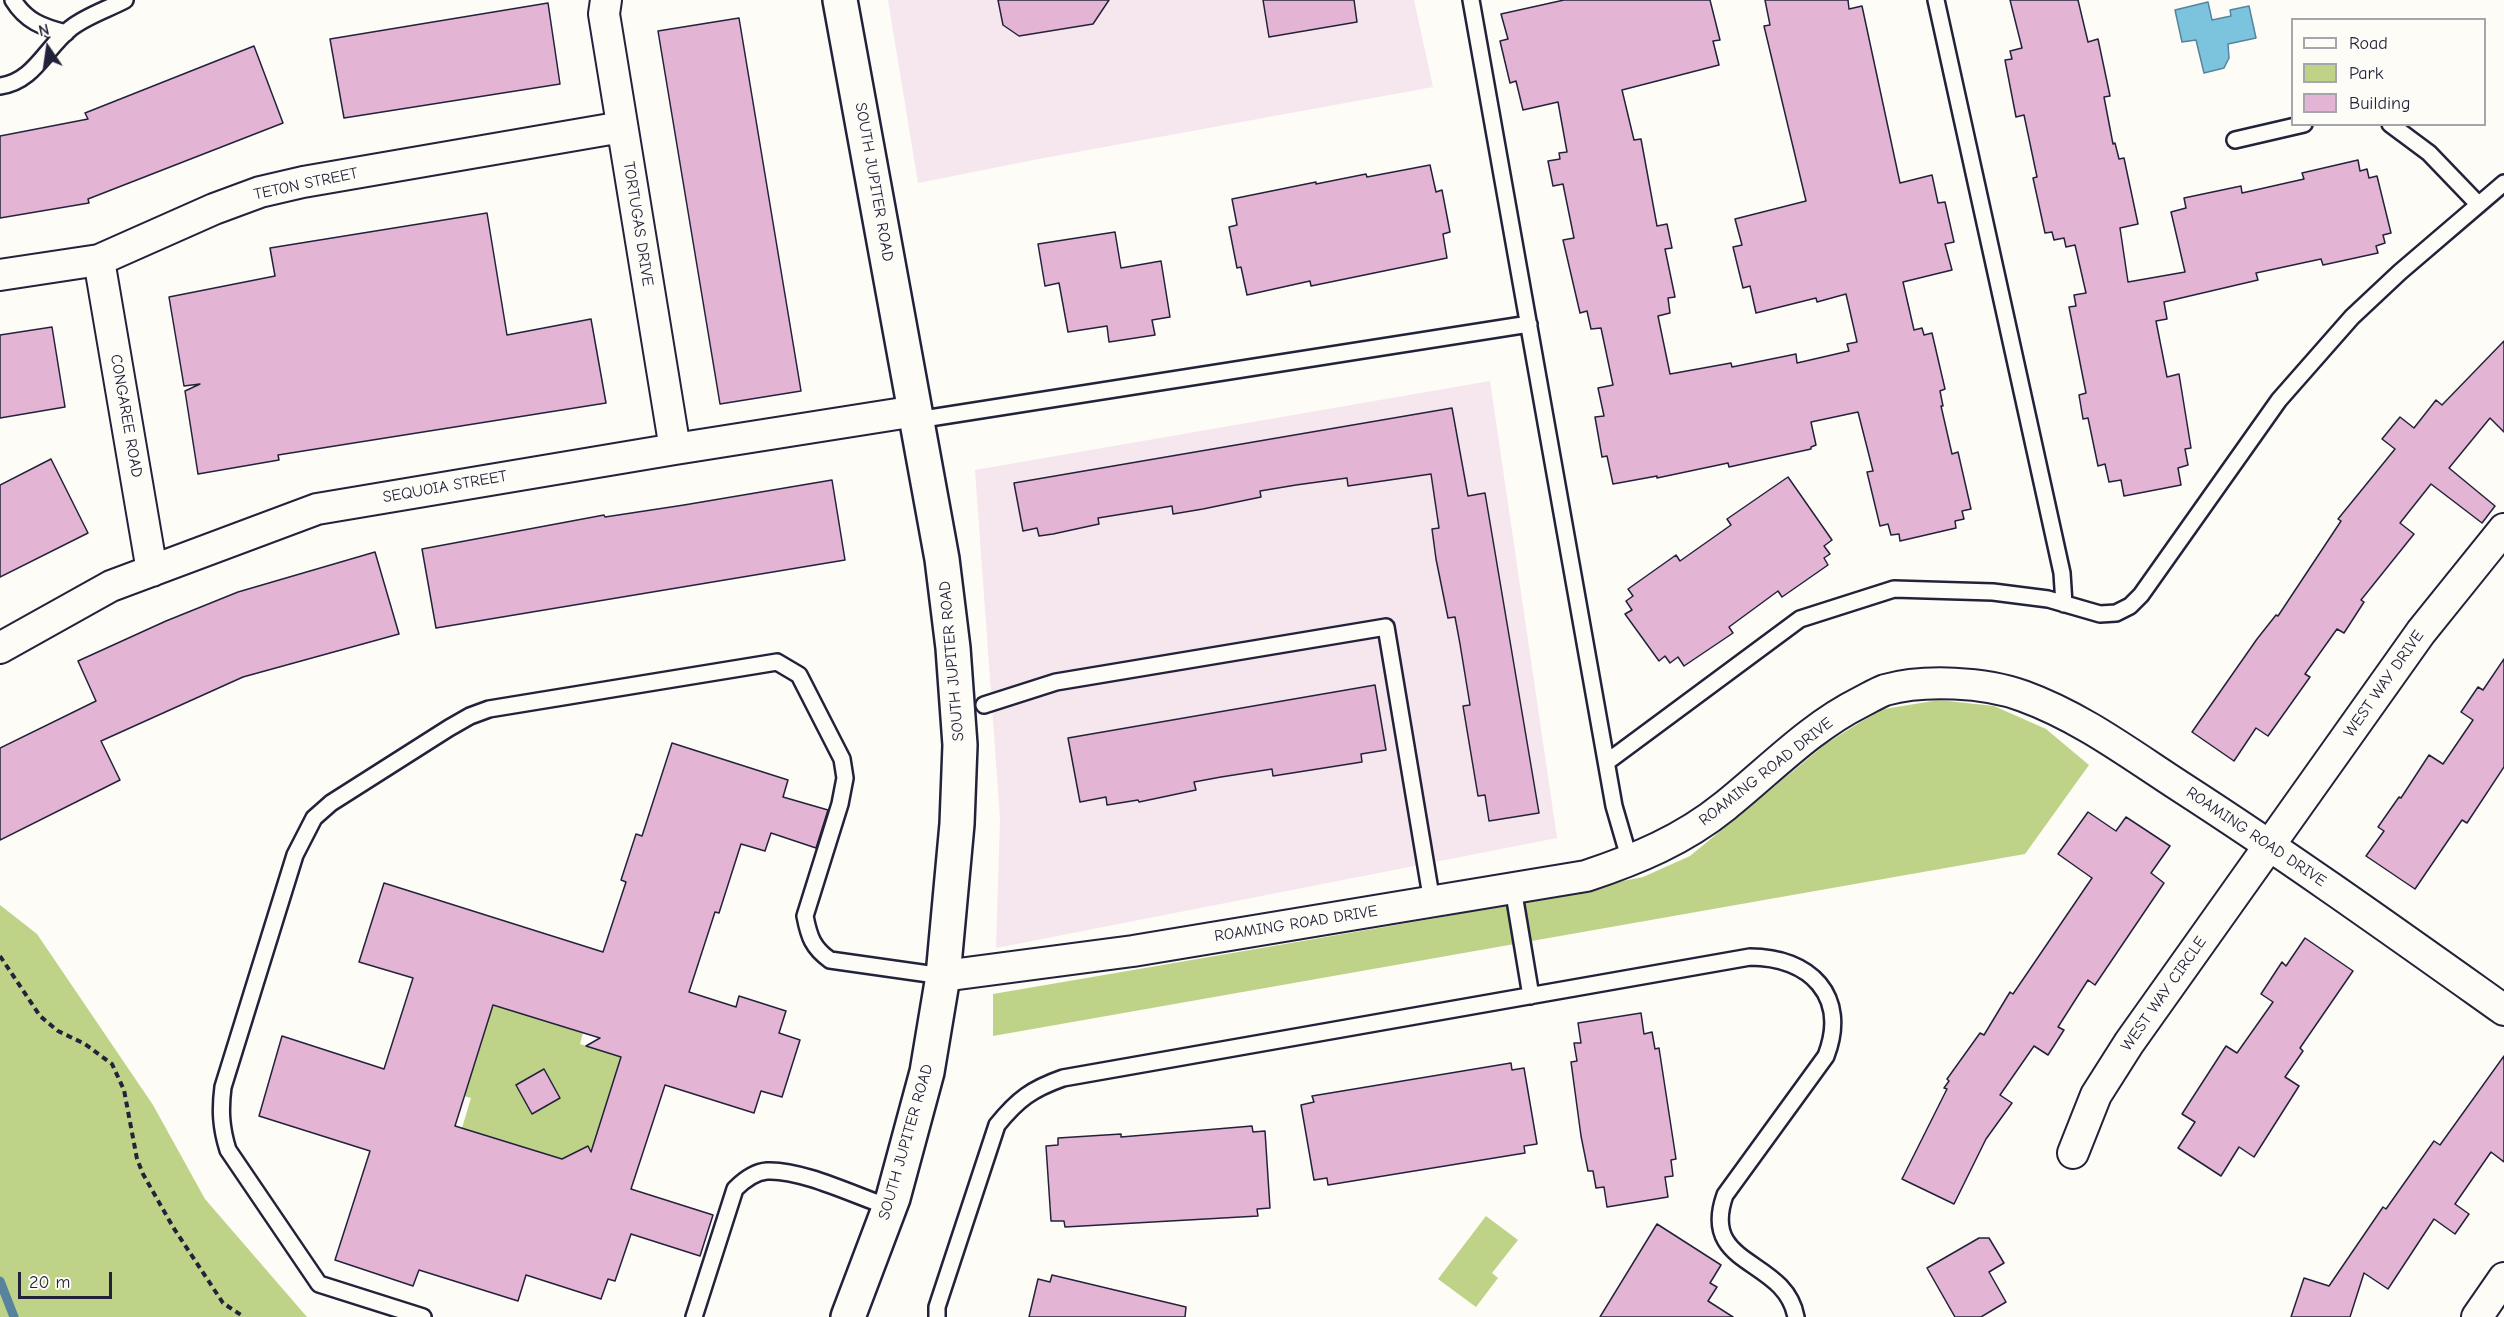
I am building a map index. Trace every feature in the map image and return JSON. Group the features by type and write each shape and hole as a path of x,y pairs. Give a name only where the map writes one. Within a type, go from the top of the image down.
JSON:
{"street":[{"name":"TORTUGAS DRIVE","path":"606,0 603,14 675,449"},
{"name":"SOUTH JUPITER ROAD","path":"840,0 942,559 953,648 960,746 957,824 943,976 927,1072 889,1207 848,1317"},
{"name":"TETON STREET","path":"0,275 99,260 214,209 260,192 303,182 622,127"},
{"name":"CONGAREE ROAD","path":"99,260 152,571"},
{"name":"SEQUOIA STREET","path":"0,648 111,586 317,509 675,449 916,416"},
{"name":"WEST WAY DRIVE","path":"2271,845 2421,632 2504,529"},
{"name":"ROAMING ROAD DRIVE","path":"943,976 1133,951 1586,876 1630,861 1689,832 1724,807 1806,736 1846,710 1884,690 1924,684 1960,683 2021,695 2073,717 2271,845 2504,1010"},
{"name":"WEST WAY CIRCLE","path":"2073,1153 2096,1095 2129,1043 2271,845"},
{"path":"2477,1317 2504,1278"}],"lane":[{"path":"13,0 22,14 42,27 66,33"},
{"path":"0,86 21,79 35,68 71,27 125,0"},
{"path":"1471,0 1614,806 1630,861"},
{"path":"1936,0 2062,573 2064,604"},
{"path":"2235,140 2295,126"},
{"path":"2393,126 2429,153 2478,204"},
{"path":"1607,762 1800,619 1894,589 1993,592 2048,599 2100,614 2116,613 2130,606 2141,595 2175,549 2279,400 2352,317 2400,272 2504,183"},
{"path":"916,416 1529,324"},
{"path":"984,705 1056,682 1386,627 1432,902"},
{"path":"423,1317 319,1284 228,1150 222,1132 220,1111 223,1087 295,855 314,818 331,803 449,728 470,716 489,709 777,662 799,675 842,759 845,778 840,804 805,916 808,932 817,951 831,960 943,976"},
{"path":"1514,888 1531,996"},
{"path":"937,1317 937,1307 997,1125 1015,1103 1037,1088 1064,1078 1750,957 1782,960 1816,980 1828,996 1834,1016 1833,1037 1826,1056 1725,1195 1720,1209 1719,1225 1724,1239 1733,1251 1784,1288 1792,1301 1796,1317"},
{"path":"694,1317 735,1189 746,1178 765,1171 791,1173 889,1207"}],"path":[{"path":"0,956 40,1016 58,1031 85,1044 112,1064 124,1090 137,1159 143,1174 223,1303 244,1317"}],"shaded area":[{"path":"888,0 1414,0 1433,87 918,183"},
{"path":"1490,381 1557,838 996,948 1000,818 975,470"}],"green space":[{"path":"1939,700 1994,706 2046,729 2089,765 2025,854 993,1036 993,994 1437,918 1643,877 1690,856 1827,743 1859,723 1884,709"},
{"path":"0,905 37,934 153,1105 205,1199 307,1317 0,1317"},
{"path":"493,1005 583,1033 580,1044 621,1057 592,1150 585,1148 562,1159 462,1128 471,1098 464,1096"},
{"path":"1486,1216 1518,1240 1492,1273 1498,1278 1476,1307 1438,1279"}],"water":[{"path":"2208,2 2212,20 2231,16 2230,10 2249,6 2256,38 2228,44 2229,58 2224,68 2204,73 2196,40 2182,42 2175,10"}],"building":[{"path":"998,0 1109,0 1093,24 1019,36 1003,25"},
{"path":"1263,0 1354,0 1357,22 1269,37"},
{"path":"1564,0 1710,0 1720,40 1713,41 1719,65 1622,90 1634,140 1641,139 1657,226 1667,224 1672,248 1665,249 1675,297 1668,298 1670,313 1658,316 1670,374 1731,363 1732,367 1796,354 1797,363 1849,351 1847,344 1857,342 1846,294 1817,302 1816,298 1756,313 1750,286 1743,288 1733,247 1742,245 1735,219 1806,201 1764,26 1770,25 1765,0 1848,0 1849,9 1862,6 1900,183 1932,175 1938,203 1945,202 1954,242 1945,244 1952,270 1903,282 1914,330 1922,328 1924,335 1932,333 1945,389 1940,391 1943,406 1941,406 1952,454 1958,452 1971,509 1962,511 1964,519 1955,521 1956,528 1900,541 1899,534 1891,535 1888,524 1880,526 1867,472 1873,471 1858,412 1811,422 1816,445 1811,449 1729,467 1728,463 1657,478 1657,476 1613,484 1607,456 1602,457 1595,417 1604,416 1598,388 1613,385 1601,328 1591,329 1587,311 1580,313 1563,240 1574,238 1563,184 1553,186 1548,161 1560,159 1559,153 1567,152 1558,102 1523,110 1516,81 1510,83 1500,41 1508,39 1501,14"},
{"path":"2010,0 2078,0 2088,42 2098,39 2110,96 2104,97 2113,144 2115,143 2119,159 2124,158 2138,224 2120,228 2128,282 2185,272 2171,212 2186,208 2184,198 2241,186 2242,193 2304,179 2302,173 2358,160 2360,171 2367,169 2369,178 2377,176 2391,233 2383,235 2385,243 2376,246 2378,253 2323,265 2321,259 2256,273 2258,280 2164,302 2167,319 2156,321 2167,377 2179,374 2191,448 2185,449 2188,465 2178,468 2181,485 2124,496 2121,480 2109,482 2105,464 2098,466 2088,418 2083,419 2079,395 2086,393 2069,307 2076,306 2074,295 2086,293 2075,245 2066,247 2064,238 2054,240 2052,232 2045,233 2033,178 2037,177 2024,115 2016,117 2005,60 2012,59 2010,51 2022,48"},
{"path":"548,3 560,84 344,118 330,39"},
{"path":"739,18 801,391 720,404 658,31"},
{"path":"254,46 283,123 88,199 89,203 0,218 0,136 88,119 85,113"},
{"path":"1430,165 1436,192 1442,190 1450,232 1443,234 1447,258 1311,286 1310,281 1247,295 1241,267 1237,268 1229,227 1237,225 1232,199 1316,182 1316,184 1366,174 1367,177"},
{"path":"487,213 507,335 591,319 606,403 278,455 279,460 198,474 185,391 200,384 184,386 169,297 275,276 270,248"},
{"path":"1115,232 1121,268 1161,261 1170,317 1152,320 1155,335 1109,342 1107,326 1068,332 1059,283 1045,286 1038,244"},
{"path":"52,327 65,407 0,418 0,335"},
{"path":"2504,341 2504,432 2490,418 2449,468 2495,506 2482,523 2431,484 2400,523 2414,534 2361,600 2364,602 2344,633 2337,629 2305,674 2310,677 2268,736 2256,728 2234,761 2192,732 2257,639 2276,615 2278,616 2341,521 2338,519 2395,449 2382,439 2400,417 2414,428 2436,400 2442,405"},
{"path":"1452,408 1468,496 1485,493 1539,813 1489,821 1485,795 1478,796 1463,706 1470,705 1460,644 1455,617 1448,618 1436,559 1432,529 1439,528 1431,474 1348,486 1347,478 1296,485 1260,491 1261,497 1203,509 1173,514 1172,506 1098,518 1099,524 1039,536 1037,528 1023,531 1014,483"},
{"path":"51,459 88,533 0,577 0,485"},
{"path":"1788,477 1832,540 1824,546 1830,554 1824,558 1828,565 1782,597 1778,591 1729,627 1733,633 1684,666 1678,657 1670,663 1665,656 1659,661 1625,614 1632,610 1626,601 1633,596 1628,589 1676,555 1680,561 1731,525 1727,519"},
{"path":"832,480 845,560 436,628 422,549 604,515 605,517 684,505"},
{"path":"375,552 399,634 243,677 101,741 120,780 0,840 0,748 96,701 78,661 166,621 238,592"},
{"path":"2504,659 2504,767 2467,823 2462,820 2415,889 2366,856 2384,831 2378,827 2399,797 2401,798 2429,755 2443,764 2473,720 2461,712 2478,687 2483,690"},
{"path":"1375,685 1386,750 1361,754 1362,762 1273,776 1272,769 1221,777 1194,782 1196,790 1139,802 1138,800 1107,805 1106,797 1080,802 1068,738"},
{"path":"672,743 788,780 783,797 828,810 816,848 771,833 765,851 741,844 719,913 715,912 689,992 736,1007 739,996 786,1011 779,1033 800,1040 782,1097 761,1091 754,1113 665,1085 631,1189 713,1215 700,1256 631,1234 615,1281 608,1279 601,1299 526,1275 518,1301 419,1270 413,1286 335,1260 370,1151 259,1116 282,1036 384,1069 413,978 359,962 384,883 603,952 626,882 621,880 636,834 642,836","holes":["493,1005 600,1038 586,1046 621,1057 591,1152 588,1146 562,1159 455,1126"]},
{"path":"2088,812 2116,831 2126,817 2170,846 2151,873 2164,883 2095,985 2088,980 2058,1027 2064,1030 2048,1055 2034,1046 2000,1095 2012,1103 1986,1139 1954,1204 1902,1179 1947,1089 1944,1088 1949,1081 1947,1079 1980,1033 1984,1035 2010,992 2013,994 2092,878 2058,854"},
{"path":"2305,938 2353,971 2300,1048 2303,1051 2285,1077 2299,1086 2254,1157 2239,1147 2221,1176 2178,1148 2195,1122 2182,1114 2226,1046 2237,1053 2273,1002 2261,994 2282,962 2286,966"},
{"path":"1641,1013 1644,1034 1652,1032 1655,1049 1659,1048 1676,1159 1671,1160 1673,1176 1665,1177 1668,1197 1607,1207 1604,1187 1596,1188 1593,1171 1588,1171 1571,1062 1577,1061 1574,1043 1581,1043 1578,1023"},
{"path":"2504,1056 2504,1162 2491,1152 2455,1204 2469,1214 2455,1234 2434,1219 2388,1289 2364,1273 2350,1317 2291,1317 2304,1278 2329,1286 2383,1207 2386,1209 2434,1141 2440,1145"},
{"path":"1511,1063 1512,1070 1524,1068 1537,1144 1524,1146 1525,1153 1328,1185 1327,1178 1314,1180 1301,1105 1314,1102 1312,1096"},
{"path":"544,1069 560,1098 532,1114 516,1085"},
{"path":"1252,1126 1253,1132 1265,1131 1270,1208 1257,1209 1258,1216 1065,1227 1064,1221 1051,1221 1046,1146 1058,1145 1058,1138 1121,1134 1121,1137"},
{"path":"1657,1224 1721,1265 1710,1283 1717,1287 1708,1301 1733,1317 1600,1317"},
{"path":"1979,1238 1989,1238 2004,1263 1989,1272 2006,1302 1981,1317 1955,1317 1927,1268"},
{"path":"1052,1275 1186,1307 1185,1317 1029,1317 1038,1279 1050,1282"}],"waterway":[{"path":"0,1281 14,1317"}]}
